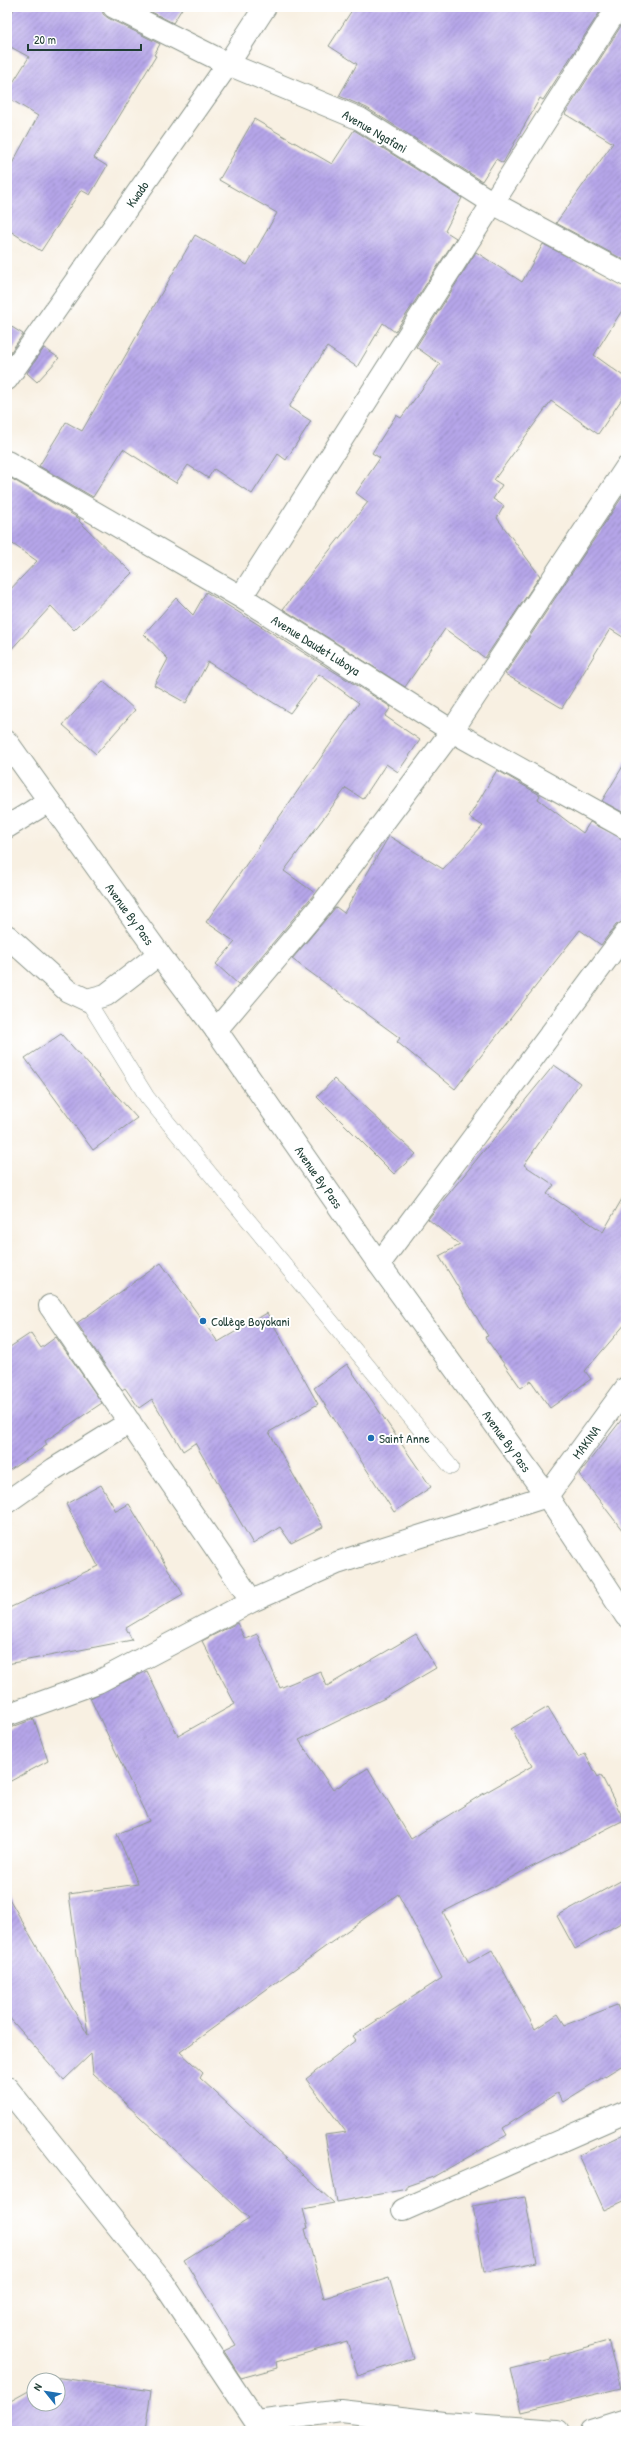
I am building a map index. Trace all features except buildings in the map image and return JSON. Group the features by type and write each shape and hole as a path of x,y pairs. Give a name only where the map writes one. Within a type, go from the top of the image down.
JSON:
{"main road":[{"name":"Avenue Ngafani","path":"114,7 228,64 360,119 493,203 626,275"},
{"name":"Kwado","path":"7,379 228,64 265,7"},
{"path":"241,597 618,7"},
{"name":"Avenue Daudet Luboya","path":"7,462 241,597 452,731 626,828"},
{"path":"216,1030 320,907 452,731 626,468"},
{"name":"Avenue By Pass","path":"7,742 159,954 216,1030 379,1264 547,1496 626,1616"},
{"path":"7,828 49,801"},
{"path":"379,1264 626,933"},
{"path":"7,936 68,991 87,1000 106,995 159,954"},
{"path":"50,1306 252,1600"},
{"name":"MAKINA","path":"547,1496 626,1388"},
{"path":"7,1502 54,1469 130,1422"},
{"path":"7,1715 98,1682 252,1600 337,1563 547,1496"},
{"path":"7,2088 164,2284 259,2427 341,2411 444,2423 558,2431"},
{"path":"403,2210 626,2112"},
{"path":"591,2431 626,2420"}],"lane":[{"path":"87,1000 147,1096 451,1467"}],"place":[{"name":"Collège Boyokani","path":"203,1321"},
{"name":"Saint Anne","path":"371,1438"}]}
